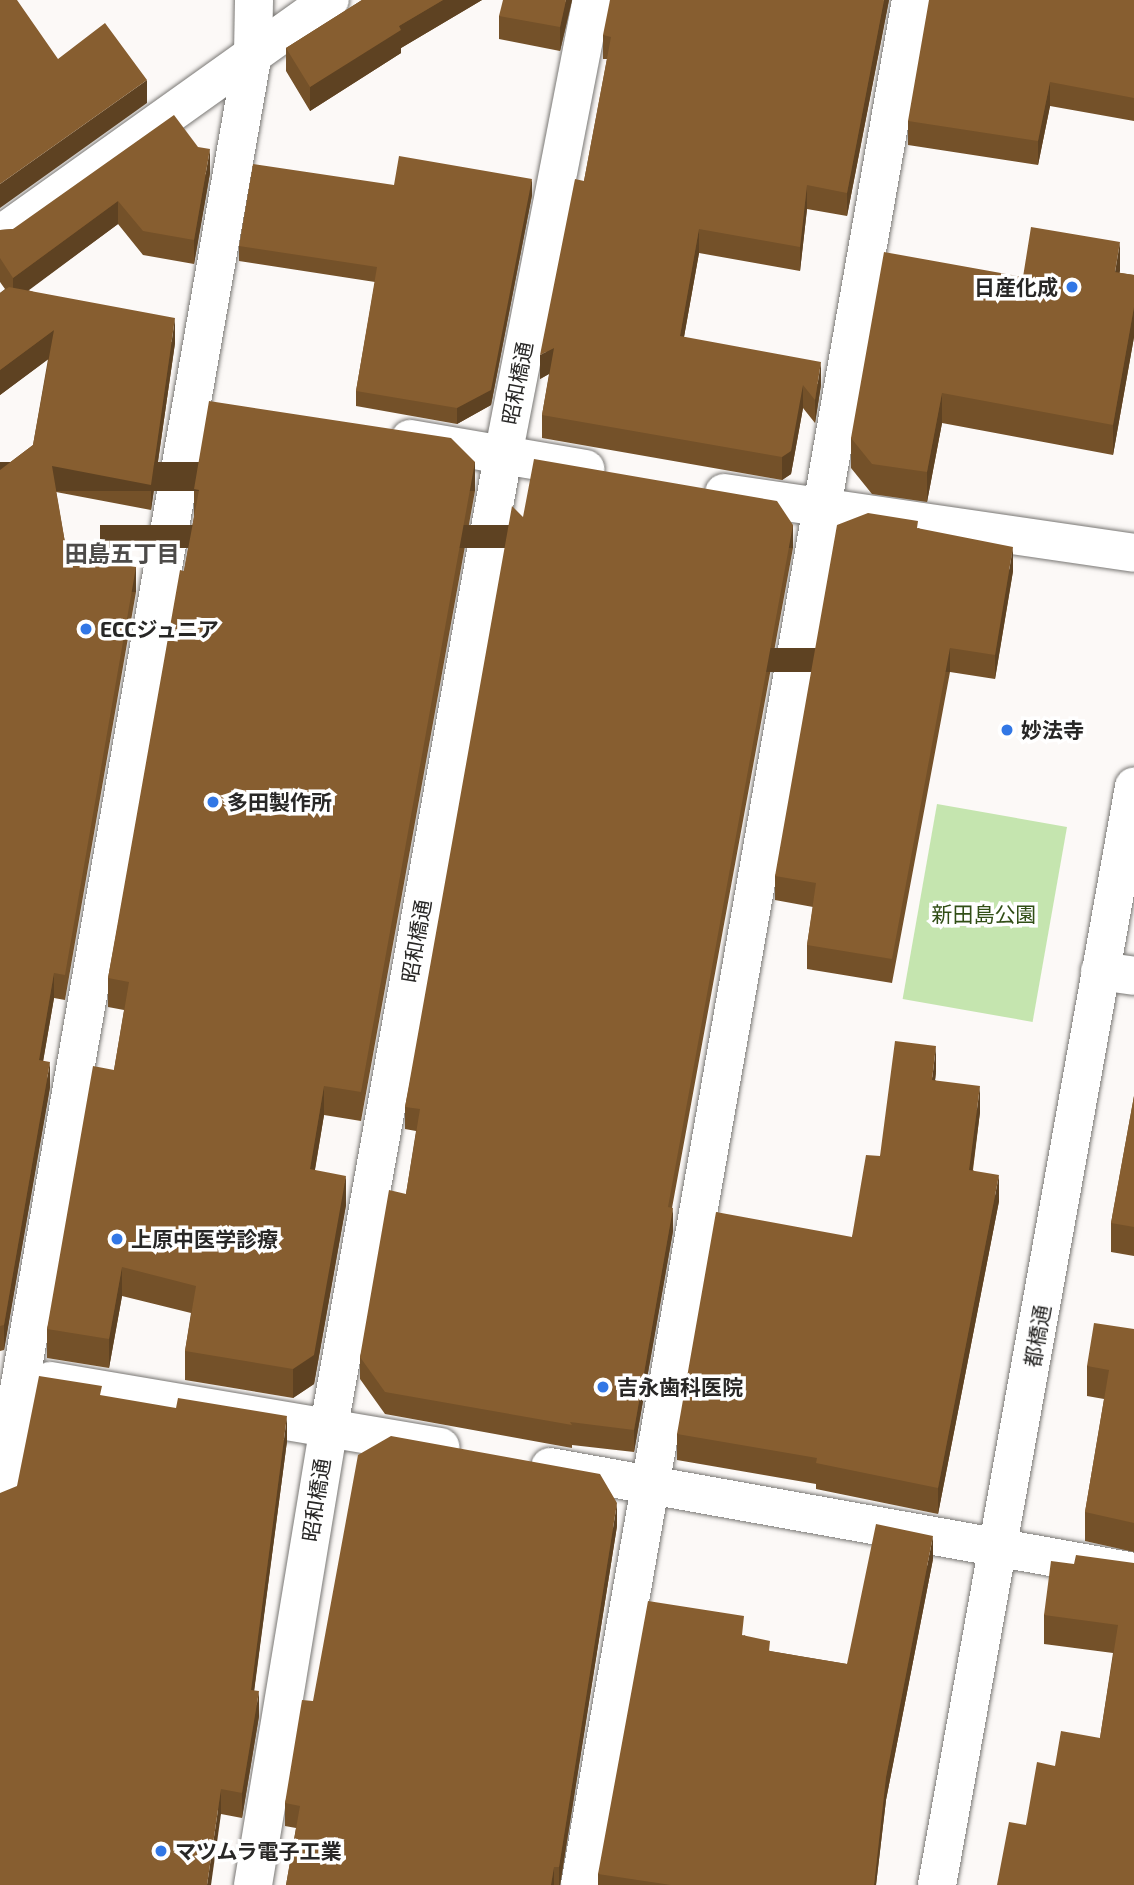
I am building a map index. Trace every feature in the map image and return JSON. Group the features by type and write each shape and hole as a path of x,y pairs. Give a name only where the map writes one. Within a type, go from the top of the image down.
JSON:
{"street":[{"path":"0,1498 11,1374 192,400 253,53 254,0"},
{"path":"0,235 330,0"},
{"name":"昭和橋通","path":"253,1885 329,1426 503,456 592,0"},
{"path":"580,1885 648,1484 911,0"},
{"path":"192,400 233,407"},
{"path":"381,434 622,476"},
{"path":"689,487 822,509 1134,553"},
{"name":"都橋通","path":"936,1885 998,1547 1117,973 1134,787"},
{"path":"11,1374 329,1426 477,1454"},
{"path":"516,1461 1134,1572"}],"green space":[{"name":"新田島公園","path":"937,804 1067,827 1033,1022 903,999"}],"building":[{"path":"0,0 17,0 58,59 105,23 147,80 0,184"},
{"path":"362,0 443,0 399,26 401,30 310,87 286,48"},
{"path":"503,0 566,0 560,27 499,16"},
{"path":"610,0 884,0 847,193 807,185 800,247 699,229 680,336 821,362 815,400 803,385 791,451 782,457 542,415 554,348 540,355 575,179 584,181 611,37 603,35"},
{"path":"929,0 1134,0 1134,98 1050,82 1038,141 908,121"},
{"path":"174,115 198,147 210,149 194,240 143,231 118,201 13,278 0,258 0,230 13,229"},
{"path":"399,156 532,179 491,390 457,408 356,391 377,267 239,246 253,164 394,185"},
{"path":"1031,227 1120,242 1115,272 1134,275 1134,307 1113,425 942,393 927,472 872,464 851,438 884,252 1023,277"},
{"path":"9,287 175,318 151,485 52,466 67,554 136,567 65,975 54,973 39,1060 50,1062 4,1325 0,1326 0,470 33,445 54,330 0,370 0,293"},
{"path":"209,401 451,438 475,462 361,1092 324,1086 310,1169 346,1176 314,1355 293,1369 185,1351 196,1286 122,1267 109,1339 47,1329 93,1066 114,1070 129,982 108,978 180,570 184,571 199,490 194,489"},
{"path":"534,459 777,501 793,525 668,1207 673,1208 634,1430 570,1422 572,1425 385,1392 360,1357 389,1190 406,1194 420,1109 405,1107 512,506 523,517"},
{"path":"868,513 918,521 917,528 1013,547 995,655 950,648 892,959 807,945 816,883 775,876 837,525"},
{"path":"895,1041 936,1046 932,1080 980,1086 969,1170 999,1175 938,1488 816,1463 817,1458 677,1434 716,1212 852,1237 866,1155 880,1156"},
{"path":"1134,1096 1134,1227 1111,1223"},
{"path":"1094,1323 1134,1329 1134,1523 1085,1512 1109,1370 1087,1366"},
{"path":"39,1376 102,1386 100,1395 176,1408 178,1398 287,1416 251,1690 259,1691 242,1793 221,1789 207,1885 0,1885 0,1493 17,1486"},
{"path":"391,1436 600,1474 617,1503 559,1867 554,1867 551,1885 286,1885 300,1806 285,1803 302,1700 313,1701 358,1455"},
{"path":"876,1524 933,1536 886,1777 874,1885 671,1885 598,1874 648,1601 744,1616 742,1635 770,1641 769,1651 847,1664"},
{"path":"1076,1555 1134,1563 1134,1885 997,1885 1009,1822 1026,1825 1037,1762 1055,1766 1061,1731 1100,1738 1118,1625 1044,1615 1051,1561 1074,1564"}],"place":[{"name":"日産化成","path":"1072,287"},
{"name":"ECCジュニア","path":"86,629"},
{"name":"妙法寺","path":"1007,730"},
{"name":"多田製作所","path":"213,802"},
{"name":"上原中医学診療","path":"117,1239"},
{"name":"吉永歯科医院","path":"603,1387"},
{"name":"マツムラ電子工業","path":"161,1851"}],"district":[{"name":"田島五丁目","path":"122,553"}]}
